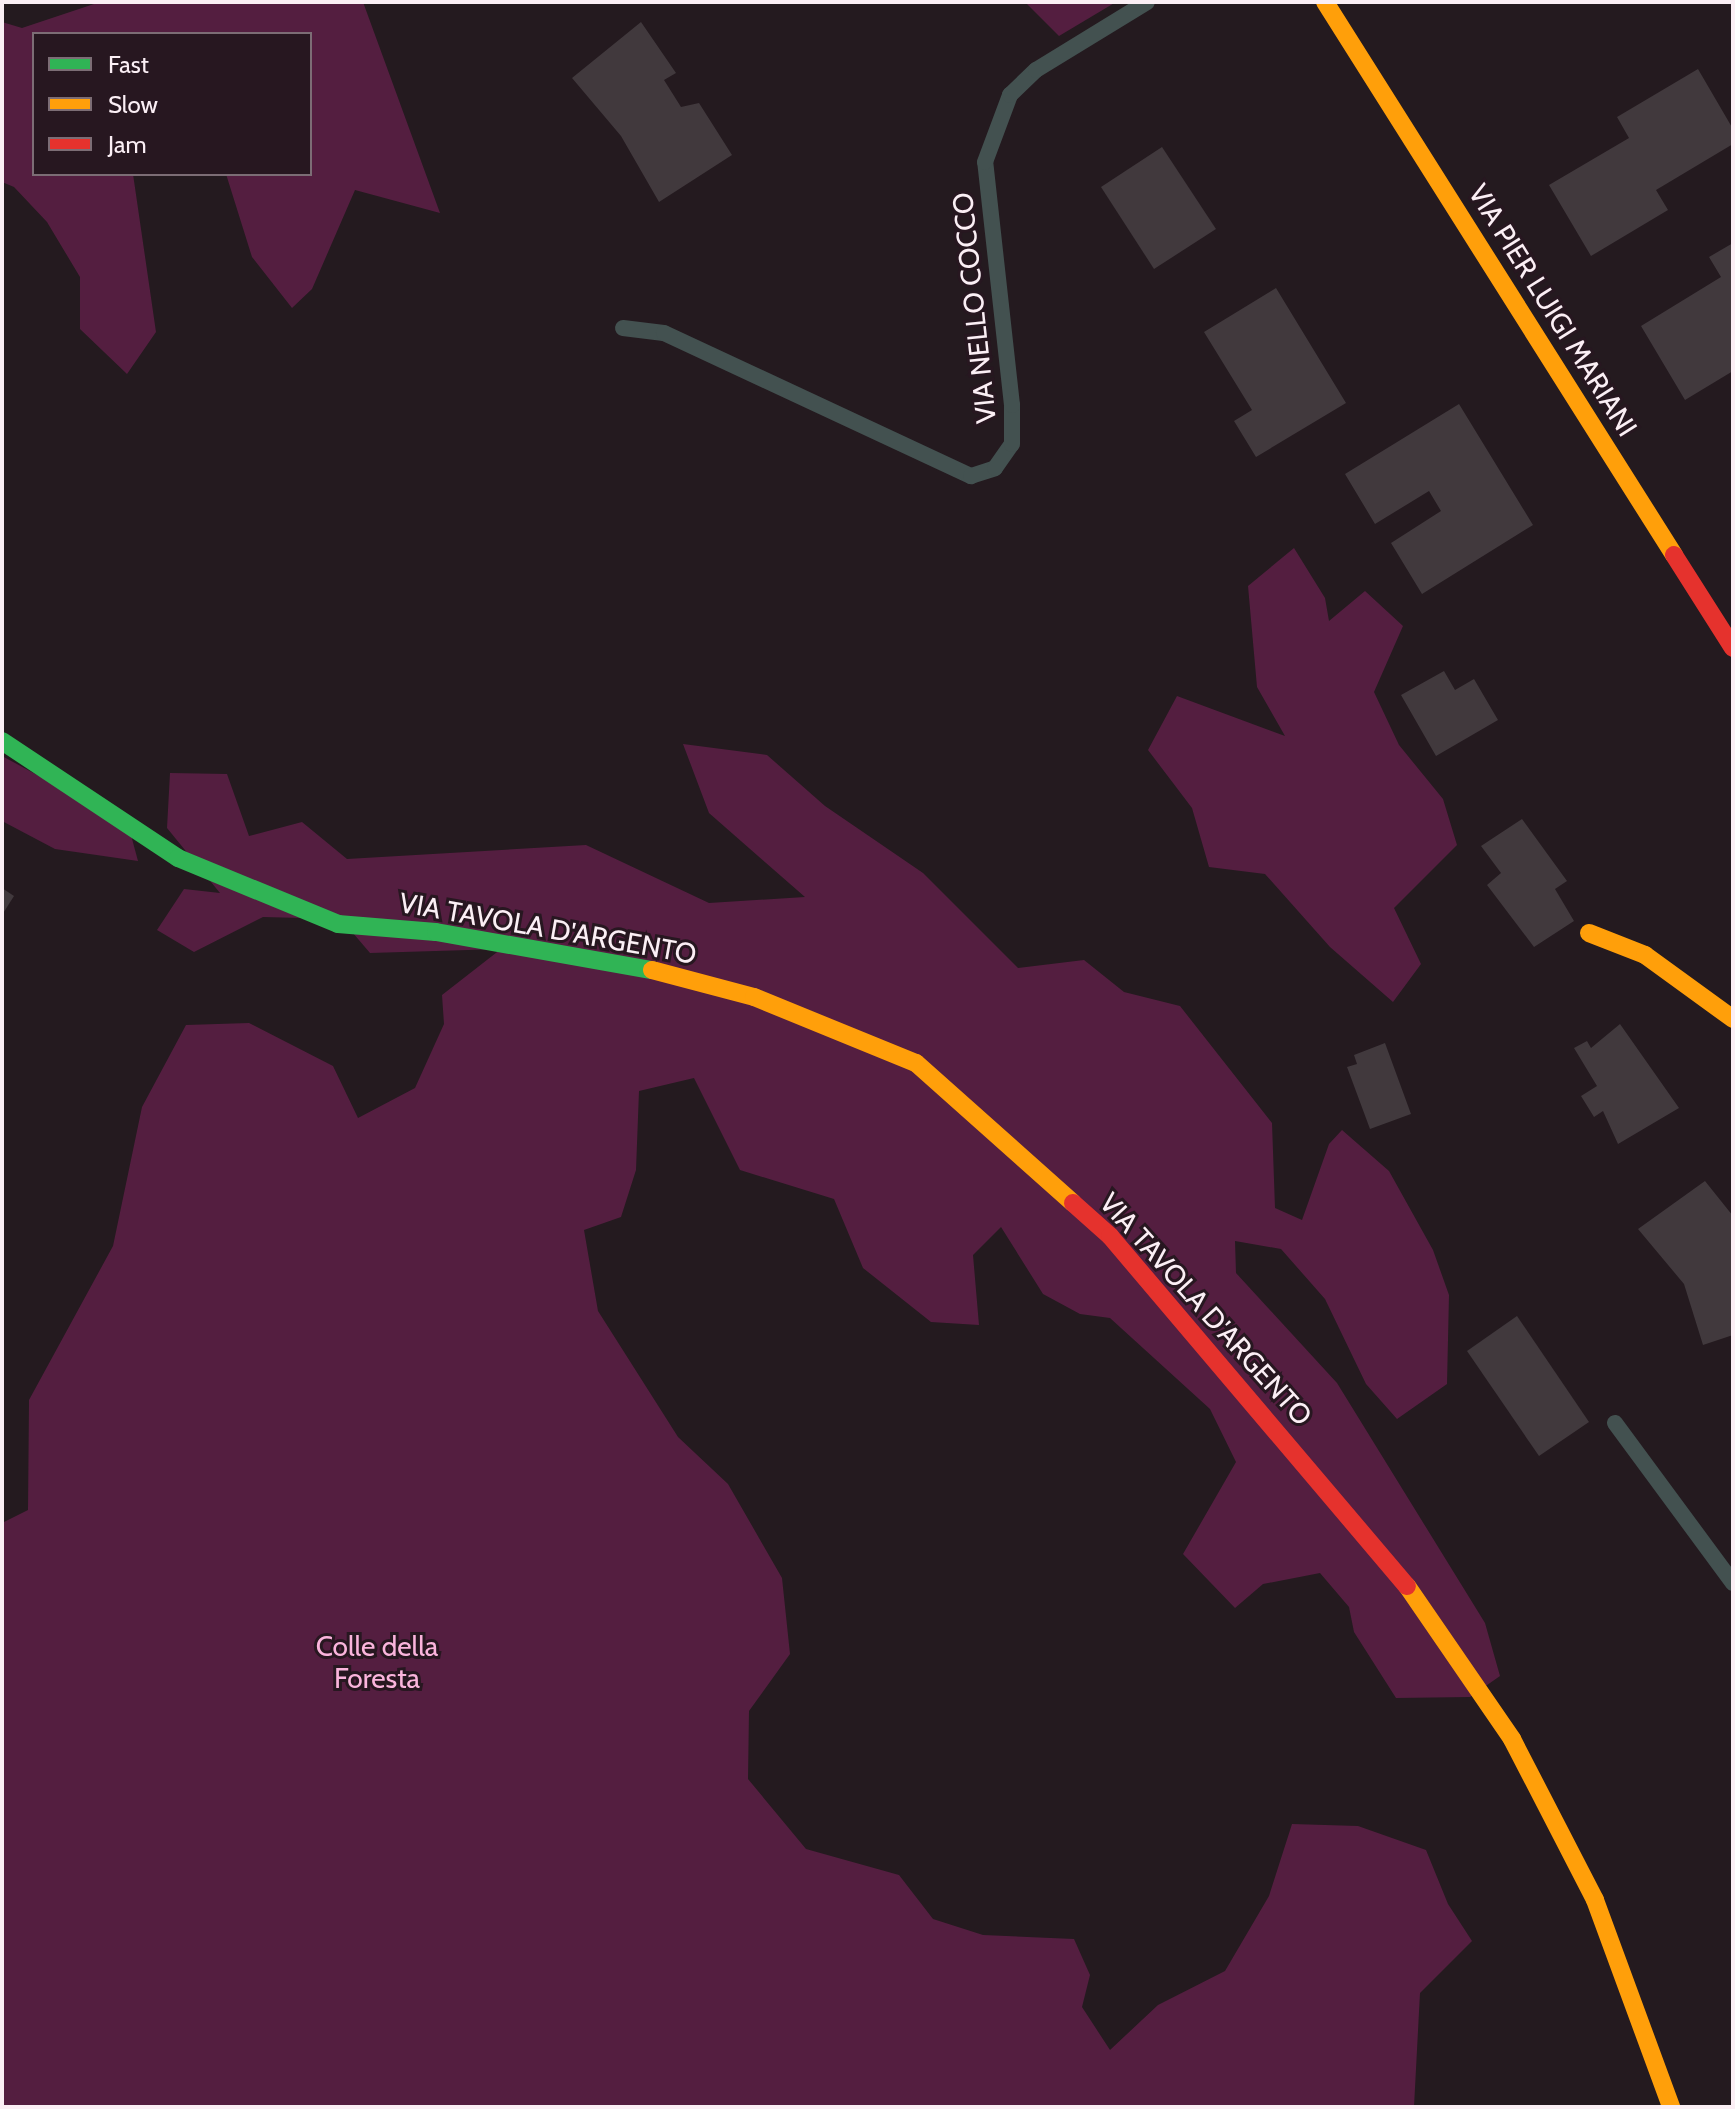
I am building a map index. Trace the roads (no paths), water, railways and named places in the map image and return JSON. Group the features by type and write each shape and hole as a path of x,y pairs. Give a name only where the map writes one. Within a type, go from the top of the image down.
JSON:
{"street":[{"name":"VIA PIER LUIGI MARIANI","path":"1325,2 1733,648"},
{"name":"VIA TAVOLA D'ARGENTO","path":"2,741 178,858 338,924 436,932 642,967 754,997 916,1063 1110,1236 1388,1559 1512,1739 1595,1900 1671,2107"},
{"path":"1589,933 1645,955 1733,1019"}],"lane":[{"name":"VIA NELLO COCCO","path":"623,328 664,333 971,476 995,468 1012,444 1012,405 985,162 1010,95 1036,70 1147,2"},
{"path":"1615,1423 1733,1583"}],"park label":[{"name":"Colle della Foresta","path":"377,1662"}]}
